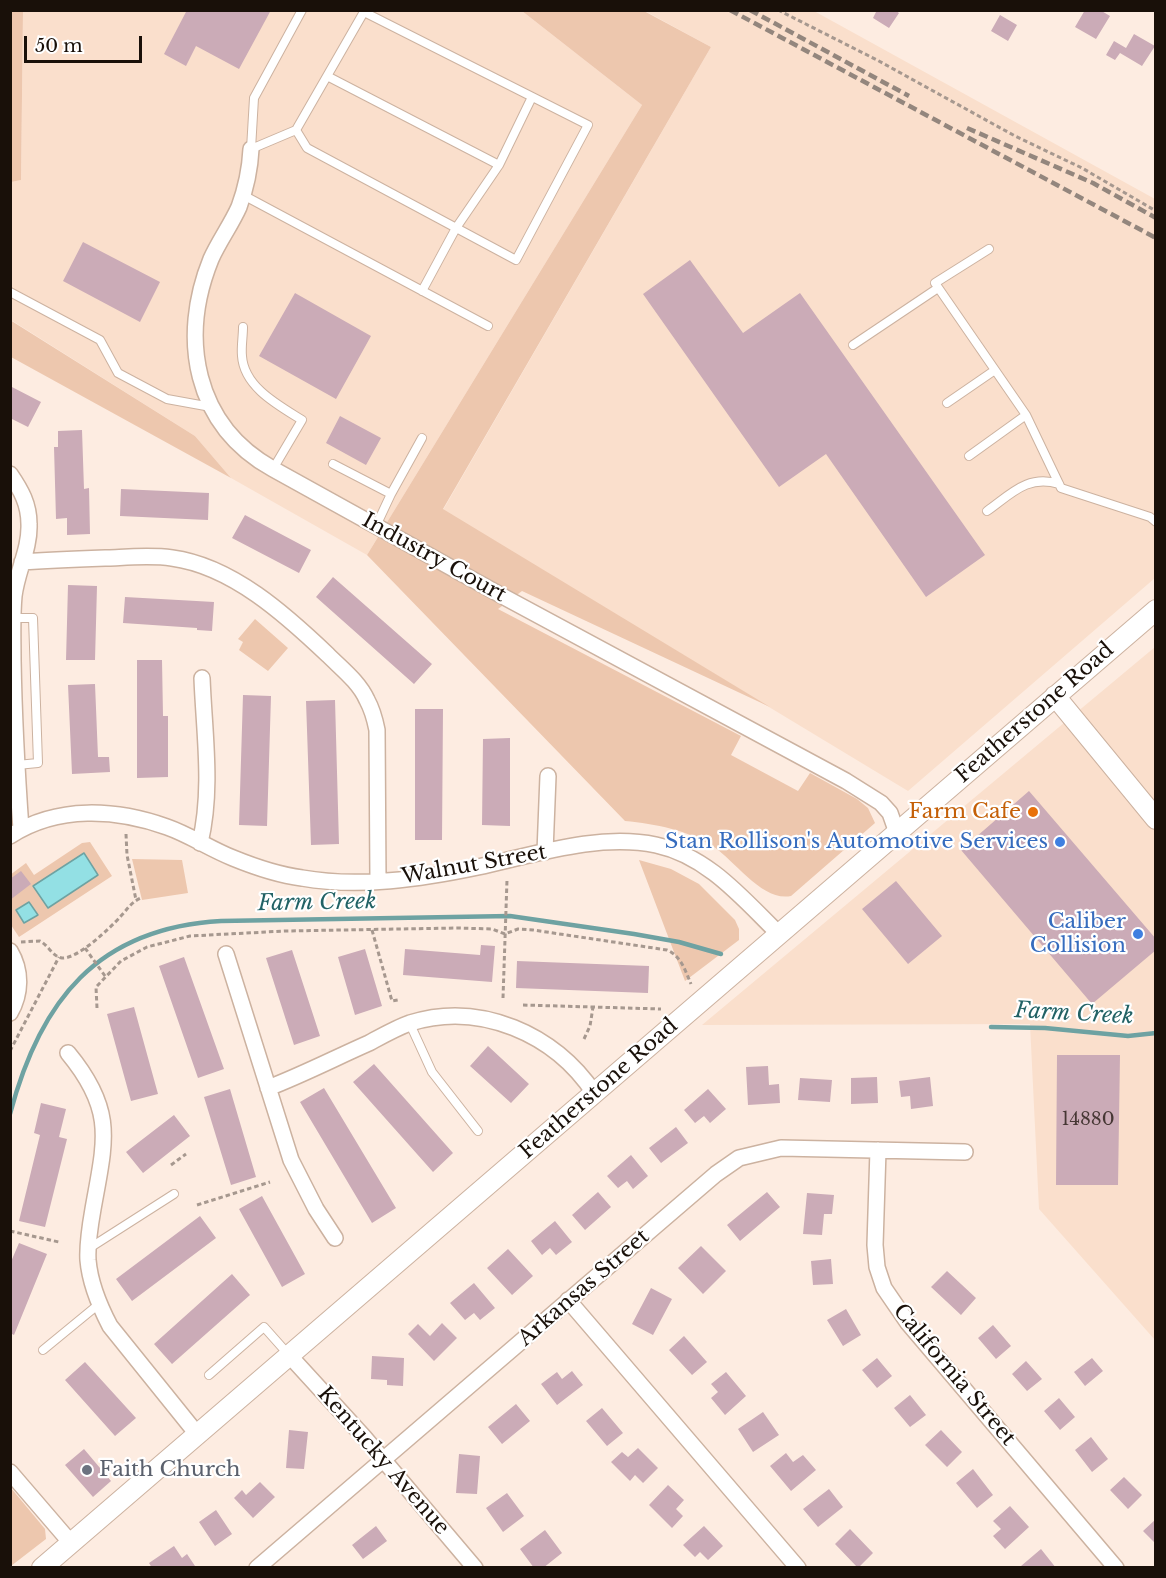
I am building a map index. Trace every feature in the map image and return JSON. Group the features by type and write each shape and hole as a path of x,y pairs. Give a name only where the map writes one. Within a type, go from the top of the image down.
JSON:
{"street":[{"name":"Industry Court","path":"251,149 243,195 212,257 198,306 195,333 196,361 200,379 212,407 233,439 250,455 273,469 846,781 881,803 890,813 897,833"},
{"path":"10,474 24,494 29,524 28,542 14,595 12,640 17,765 16,833"},
{"path":"22,562 149,556 173,558 196,563 230,579 262,598 292,620 351,677 367,698 374,715 377,730 378,881"},
{"name":"Featherstone Road","path":"42,1568 1155,610"},
{"path":"200,843 206,819 207,795 201,678"},
{"path":"1055,696 1129,784 1155,819"},
{"path":"545,852 548,776"},
{"name":"Walnut Street","path":"16,833 45,819 63,815 107,813 169,828 233,858 267,870 338,883 433,875 609,841 633,841 669,848 700,863 720,877 779,934"},
{"path":"10,1013 16,1002 19,986 14,945"},
{"path":"226,954 295,1168 316,1209 335,1238"},
{"path":"268,1088 410,1024 448,1017 476,1017 522,1030 544,1042 565,1057 583,1076 594,1093"},
{"path":"68,1053 89,1080 102,1113 104,1133 88,1249 93,1288 110,1326 198,1434"},
{"name":"Arkansas Street","path":"257,1568 716,1174 739,1158 759,1151 781,1148 965,1152"},
{"name":"California Street","path":"878,1150 875,1257 884,1288 908,1323 1116,1568"},
{"path":"568,1300 798,1568"},
{"name":"Kentucky Avenue","path":"289,1355 384,1460 475,1568"},
{"path":"10,1472 71,1543"}],"lane":[{"path":"296,130 307,148 516,260 588,125 364,11 296,130 251,149 254,98 302,10"},
{"path":"327,76 499,165"},
{"path":"422,291 456,228 499,165 532,97"},
{"path":"243,195 488,326"},
{"path":"989,249 935,283 938,288 1026,415 1060,488 1150,517 1155,522"},
{"path":"853,345 938,288"},
{"path":"10,292 100,340 118,373 166,399 212,407"},
{"path":"243,327 242,359 252,383 271,401 302,420 273,469"},
{"path":"947,403 995,370"},
{"path":"969,456 1026,415"},
{"path":"376,526 422,438"},
{"path":"333,464 391,494"},
{"path":"987,511 1026,483 1046,480 1059,484"},
{"path":"13,618 33,618 38,763 17,765"},
{"path":"410,1024 442,1088 478,1131"},
{"path":"88,1249 174,1194"},
{"path":"43,1350 99,1304"},
{"path":"209,1375 264,1327 289,1355"}],"path":[{"path":"778,10 877,60 1015,136 1082,168 1155,212"},
{"path":"126,834 127,855 136,900"},
{"path":"503,998 507,880"},
{"path":"14,945 35,941 43,943 59,957 68,957 87,950 136,900 141,898"},
{"path":"97,1008 95,989 105,975 124,959 140,950 190,936 285,931 488,928 505,932 525,929 663,949 676,956 691,984"},
{"path":"372,930 392,1001 398,1000"},
{"path":"87,950 105,975"},
{"path":"10,1051 59,957"},
{"path":"523,1005 661,1009"},
{"path":"584,1039 590,1026 592,1007"},
{"path":"171,1165 186,1155"},
{"path":"197,1205 270,1182"},
{"path":"10,1231 59,1242"}],"shaded area":[{"path":"11,10 23,11 21,180 11,182"},
{"path":"23,11 522,11 642,105 367,555 231,478 195,436 11,320 10,182 21,180"},
{"path":"522,11 644,11 711,47 443,509 770,707 522,591 498,609 741,736 731,755 798,791 810,773 857,799 868,808 875,823 791,896 770,893 760,887 714,847 693,836 660,826 625,821 367,555 642,105"},
{"path":"645,11 814,11 1155,199 1155,578 908,791 443,510 711,47"},
{"path":"10,320 195,436 231,478 11,357"},
{"path":"255,619 288,648 268,671 239,650 243,642 238,639"},
{"path":"1155,647 1155,1340 1039,1209 1030,1024 702,1025"},
{"path":"90,842 112,876 19,937 11,925 10,875 26,863 34,875 82,843"},
{"path":"132,859 182,860 188,893 142,900"},
{"path":"639,860 671,869 699,884 735,920 739,929 739,940 685,981"},
{"path":"11,1488 45,1529 46,1539 11,1566"}],"water":[{"path":"84,853 98,875 48,908 33,886"},
{"path":"29,902 38,915 24,923 16,910"}],"building":[{"path":"187,10 271,10 239,69 196,46 186,66 164,54"},
{"path":"877,10 895,10 899,13 889,28 873,18"},
{"path":"1085,10 1100,10 1110,16 1096,39 1075,27"},
{"path":"1000,15 1017,25 1008,41 991,31"},
{"path":"1134,34 1155,46 1142,66 1120,53 1115,60 1106,55 1114,41 1126,48"},
{"path":"83,242 160,282 140,322 63,281"},
{"path":"690,260 743,333 800,293 985,555 926,597 826,454 779,487 643,294"},
{"path":"295,293 371,336 336,399 259,356"},
{"path":"10,386 41,402 28,427 10,418"},
{"path":"340,416 381,438 366,465 326,443"},
{"path":"82,430 84,489 89,488 90,534 67,535 67,518 56,519 54,447 58,447 58,431"},
{"path":"121,489 209,493 208,520 120,516"},
{"path":"245,515 311,550 299,573 232,538"},
{"path":"333,577 432,664 414,684 316,597"},
{"path":"68,585 97,586 95,660 66,660"},
{"path":"125,597 214,602 212,631 123,623"},
{"path":"137,660 162,660 163,716 168,716 168,777 137,778"},
{"path":"95,684 98,757 109,757 110,772 72,774 68,685"},
{"path":"243,695 271,696 267,826 239,825"},
{"path":"335,700 339,844 311,845 306,701"},
{"path":"415,709 443,709 442,840 415,840"},
{"path":"510,738 510,826 482,825 483,739"},
{"path":"1029,791 1156,939 1156,950 1092,1004 961,850"},
{"path":"21,871 31,884 10,900 10,879"},
{"path":"896,881 942,936 908,964 862,909"},
{"path":"481,945 495,946 492,982 403,975 405,949 480,955"},
{"path":"365,949 382,1006 355,1015 338,957"},
{"path":"292,950 320,1036 294,1045 266,958"},
{"path":"184,957 224,1069 198,1078 159,966"},
{"path":"517,961 649,966 648,993 516,988"},
{"path":"134,1007 158,1094 131,1101 107,1014"},
{"path":"488,1046 529,1084 511,1103 470,1066"},
{"path":"1057,1055 1120,1055 1118,1185 1056,1185"},
{"path":"374,1064 453,1153 433,1172 353,1082"},
{"path":"768,1066 769,1085 779,1084 780,1103 748,1105 746,1067"},
{"path":"877,1077 878,1103 851,1104 851,1078"},
{"path":"930,1077 933,1106 911,1109 910,1096 901,1097 899,1081"},
{"path":"800,1078 832,1080 830,1102 798,1100"},
{"path":"324,1088 396,1208 372,1223 300,1102"},
{"path":"230,1089 256,1177 231,1185 204,1097"},
{"path":"708,1089 726,1109 710,1123 704,1116 695,1123 684,1110"},
{"path":"41,1103 66,1109 59,1137 67,1139 45,1227 19,1221 40,1135 34,1133"},
{"path":"174,1115 190,1136 143,1173 126,1152"},
{"path":"676,1127 688,1143 661,1163 649,1148"},
{"path":"631,1155 648,1176 633,1189 627,1181 618,1188 607,1176"},
{"path":"598,1192 611,1207 585,1230 572,1215"},
{"path":"767,1192 780,1207 740,1241 727,1225"},
{"path":"807,1193 834,1195 832,1214 824,1214 822,1235 803,1234"},
{"path":"262,1196 305,1274 282,1287 239,1209"},
{"path":"200,1216 216,1238 132,1301 116,1279"},
{"path":"555,1221 572,1242 556,1255 550,1248 542,1255 531,1241"},
{"path":"19,1243 47,1254 14,1335 10,1333 10,1264"},
{"path":"701,1246 726,1271 703,1294 678,1268"},
{"path":"508,1249 533,1276 512,1295 487,1268"},
{"path":"831,1259 833,1284 813,1285 811,1261"},
{"path":"947,1271 976,1298 961,1315 931,1287"},
{"path":"232,1274 250,1295 172,1364 154,1344"},
{"path":"474,1283 495,1308 480,1320 474,1313 465,1320 450,1303"},
{"path":"651,1288 672,1299 653,1335 632,1324"},
{"path":"846,1309 861,1335 843,1346 827,1320"},
{"path":"442,1323 457,1338 434,1361 408,1334 418,1324 430,1336"},
{"path":"993,1325 1011,1346 996,1359 978,1338"},
{"path":"684,1336 707,1362 692,1375 669,1350"},
{"path":"372,1356 404,1358 403,1386 387,1385 387,1380 371,1379"},
{"path":"877,1358 892,1376 877,1388 862,1370"},
{"path":"1092,1358 1103,1371 1085,1386 1074,1372"},
{"path":"1026,1361 1042,1379 1027,1391 1012,1374"},
{"path":"85,1362 136,1418 115,1436 65,1380"},
{"path":"572,1371 583,1385 557,1405 541,1384 557,1372 562,1379"},
{"path":"726,1372 746,1396 725,1415 711,1398 718,1392 711,1384"},
{"path":"910,1395 926,1415 910,1427 894,1408"},
{"path":"1059,1398 1075,1417 1060,1430 1044,1411"},
{"path":"516,1404 530,1421 502,1444 488,1427"},
{"path":"602,1408 623,1433 607,1446 586,1421"},
{"path":"763,1412 779,1435 753,1452 738,1429"},
{"path":"289,1430 308,1432 304,1469 286,1468"},
{"path":"941,1430 962,1452 947,1467 925,1445"},
{"path":"1091,1437 1108,1459 1092,1472 1075,1450"},
{"path":"638,1448 658,1468 643,1483 635,1475 630,1481 611,1462 622,1452 628,1457"},
{"path":"84,1449 111,1481 93,1497 65,1465"},
{"path":"786,1453 793,1462 803,1455 816,1470 791,1491 770,1466"},
{"path":"459,1454 480,1456 477,1494 456,1493"},
{"path":"973,1469 993,1495 977,1508 956,1483"},
{"path":"1124,1477 1142,1495 1128,1509 1110,1490"},
{"path":"260,1482 275,1497 253,1518 234,1498 242,1490 246,1495"},
{"path":"668,1485 684,1500 676,1509 683,1516 672,1528 649,1505"},
{"path":"829,1489 843,1507 818,1527 803,1509"},
{"path":"507,1493 524,1516 503,1532 486,1508"},
{"path":"1010,1506 1029,1527 1005,1549 993,1536 1001,1529 993,1521"},
{"path":"216,1510 232,1534 215,1546 199,1522"},
{"path":"1156,1519 1156,1544 1143,1531"},
{"path":"376,1526 387,1541 363,1559 352,1545"},
{"path":"704,1526 723,1546 708,1560 700,1552 695,1557 683,1545"},
{"path":"850,1529 873,1553 858,1568 835,1544"},
{"path":"545,1530 562,1553 543,1568 534,1568 520,1549"},
{"path":"174,1546 182,1558 187,1554 195,1566 152,1568 149,1563"},
{"path":"1041,1549 1056,1568 1022,1568 1021,1566"}],"waterway":[{"name":"Farm Creek","path":"10,1114 38,1037 57,1005 80,978 108,955 140,938 178,927 221,921 510,916 679,942 721,954"},
{"name":"Farm Creek","path":"991,1027 1045,1028 1128,1036 1156,1033"}],"railway":[{"path":"730,10 1156,238"},
{"path":"750,10 909,96"},
{"path":"967,128 1093,183 1156,218"}],"place":[{"name":"Farm Cafe","path":"1033,812"},
{"name":"Stan Rollison's Automotive Services","path":"1060,842"},
{"name":"Caliber Collision","path":"1138,934"},
{"name":"Faith Church","path":"87,1470"}]}
